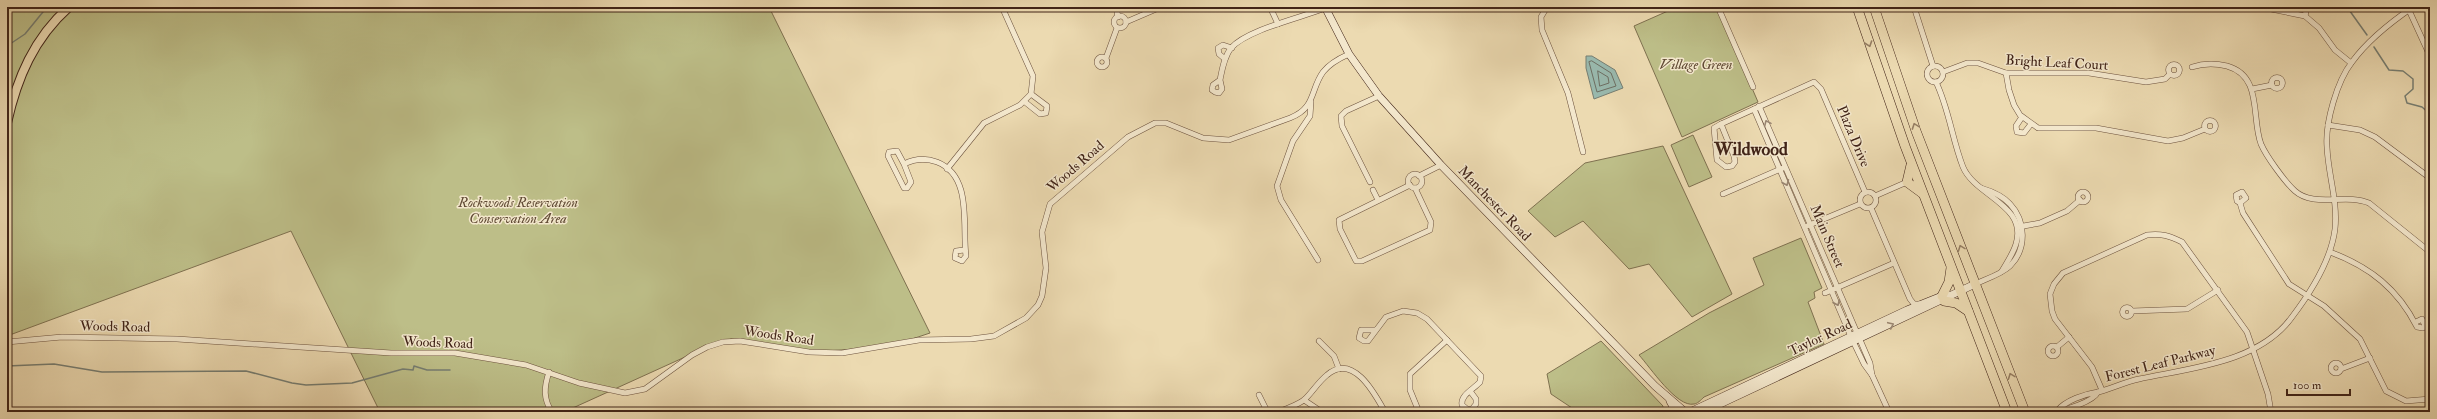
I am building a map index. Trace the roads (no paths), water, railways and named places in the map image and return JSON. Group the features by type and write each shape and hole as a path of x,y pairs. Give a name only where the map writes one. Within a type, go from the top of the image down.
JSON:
{"highway":[{"path":"1857,7 1922,193 2007,412"},
{"path":"1874,7 1916,131 2025,411"},
{"path":"1911,163 1907,182 1922,193"},
{"path":"1951,266 1949,282 1943,298 1956,303 1968,311"}],"main road":[{"path":"7,123 17,85 26,62 48,30 69,7"}],"street":[{"path":"947,169 984,123 1025,102 1031,94 1033,76 1002,7"},
{"path":"1116,7 1118,17"},
{"path":"1117,28 1124,27 1126,22 1161,7"},
{"path":"1270,7 1278,24"},
{"path":"1220,80 1225,59 1232,48 1238,43 1300,15 1313,13 1326,7"},
{"name":"Manchester Road","path":"1326,7 1349,54 1379,96 1441,165 1668,400 1683,412"},
{"path":"1547,7 1541,17 1542,30 1568,93 1583,152"},
{"path":"1718,7 1753,87"},
{"path":"1914,7 1933,66"},
{"path":"2261,7 2305,16 2319,28 2335,50 2351,63"},
{"path":"2305,16 2307,7"},
{"path":"2410,8 2430,56"},
{"name":"Forest Leaf Parkway","path":"2055,411 2061,412 2096,396 2100,391 2147,378 2189,371 2253,348 2278,334 2291,319 2306,296 2330,252 2335,231 2334,199 2326,145 2328,125 2336,95 2351,63 2373,39 2410,8"},
{"path":"1118,17 1123,17 1126,22"},
{"path":"1106,58 1117,28 1114,21 1118,17"},
{"path":"1225,59 1219,54 1218,48 1223,45 1232,48"},
{"name":"Woods Road","path":"7,342 62,337 177,339 391,353 455,353 526,365 579,384 625,393 645,389 692,355 707,347 723,342 740,340 809,352 842,353 919,340 971,340 994,336 1026,318 1038,305 1042,296 1046,268 1042,232 1050,204 1123,141 1155,123 1166,123 1203,138 1229,140 1300,114 1311,100 1323,72 1331,64 1349,54"},
{"name":"Bright Leaf Court","path":"1943,72 1967,63 1978,63 2006,73 2089,73 2146,82 2165,79 2170,74"},
{"path":"2192,67 2207,63 2230,67 2242,74 2252,89 2262,145 2295,191 2305,196 2334,199 2358,199 2368,203 2430,252"},
{"path":"1933,66 1938,66 1943,72 1942,78 1936,82 1931,82 1927,76 1928,70 1933,66"},
{"path":"2006,73 2009,90 2014,105 2022,117 2038,128 2096,128 2168,141 2183,138 2205,129"},
{"name":"Plaza Drive","path":"1757,108 1812,82 1820,89 1865,192"},
{"path":"1936,82 1963,166 1978,187 2007,208 2019,227 2040,223 2061,214 2076,205 2080,200"},
{"path":"2252,89 2272,85"},
{"path":"1025,102 1040,114 1046,113 1047,106 1031,94"},
{"path":"1370,182 1342,126 1341,116 1346,111 1379,96"},
{"path":"1311,100 1310,116 1293,141 1277,186 1281,200 1318,260"},
{"path":"1721,124 1734,156 1735,162 1732,166 1726,167 1717,160 1714,128 1721,124 1757,108"},
{"name":"Main Street","path":"1757,108 1786,167 1807,226"},
{"name":"Main Street","path":"1757,108 1780,170 1807,226 1856,339 1864,364 1872,375 1889,412"},
{"path":"2022,117 2016,126 2017,132 2024,133 2031,124"},
{"path":"2328,125 2360,130 2375,137 2430,178"},
{"path":"897,151 904,164 911,182 907,188 901,186 888,156 889,152 897,151"},
{"path":"904,164 916,161 931,161 947,169 958,181 962,192 964,250"},
{"path":"1410,186 1408,181 1411,176 1419,176 1441,165"},
{"path":"1723,194 1786,167"},
{"path":"1415,188 1422,183 1419,176"},
{"path":"1875,196 1907,182"},
{"path":"1410,186 1415,188 1431,222 1430,230 1362,261 1356,261 1340,229 1339,220 1410,186"},
{"path":"1373,190 1378,200"},
{"path":"1860,204 1860,197 1865,192 1871,192 1875,196 1876,203 1871,208"},
{"path":"2240,203 2243,213 2289,284 2324,306 2356,335 2370,358 2386,391 2406,401 2430,400"},
{"path":"1807,226 1860,204"},
{"path":"1860,204 1866,208 1871,208"},
{"path":"1871,208 1910,299 1914,304 1921,304"},
{"name":"Taylor Road","path":"1703,412 2002,271 2015,248 2019,227"},
{"path":"2100,391 2092,367 2069,337 2052,311 2050,294 2058,279 2064,273 2147,235 2158,234 2170,236 2182,242 2242,324 2253,348 2268,394 2271,412"},
{"path":"2330,252 2353,260 2372,272 2389,287 2416,322"},
{"path":"1825,293 1894,263"},
{"path":"2132,311 2188,309 2218,290"},
{"name":"Taylor Road","path":"1693,412 1856,339 1907,310 1921,304 1943,298"},
{"path":"1907,310 1910,299"},
{"path":"1375,330 1386,317 1396,312 1407,311 1422,315 1481,376 1480,382 1470,391"},
{"path":"2057,348 2069,337"},
{"path":"1418,412 1409,385 1410,374 1447,340"},
{"path":"1319,341 1334,356 1339,369"},
{"path":"2341,369 2370,358"},
{"path":"1278,412 1304,400 1328,374 1339,369 1354,372 1369,384 1385,412"},
{"path":"549,372 546,381 544,398 552,412"},
{"path":"1259,395 1266,409 1270,412"},
{"path":"1304,400 1319,411 1325,412"},
{"name":"Manchester Road","path":"1668,400 1676,412"},
{"path":"1506,412 1517,410 1539,412"},
{"path":"1683,412 1693,412"}],"water":[{"path":"1586,56 1592,56 1615,70 1623,88 1594,99 1586,68"}],"waterway":[{"path":"7,46 25,34 47,7"},
{"path":"2347,7 2367,35"},
{"path":"2374,47 2389,70 2403,71 2413,79 2413,89 2405,96 2407,103 2422,107 2430,114"},
{"path":"7,366 54,364 102,372 246,371 292,383 306,385 352,383 403,369 413,370 414,366 427,370 450,370"},
{"path":"2375,412 2392,408 2402,412"}],"district":[{"name":"Wildwood","path":"1751,149"}],"park label":[{"name":"Village Green","path":"1696,64"},
{"name":"Rockwoods Reservation Conservation Area","path":"518,210"}]}
